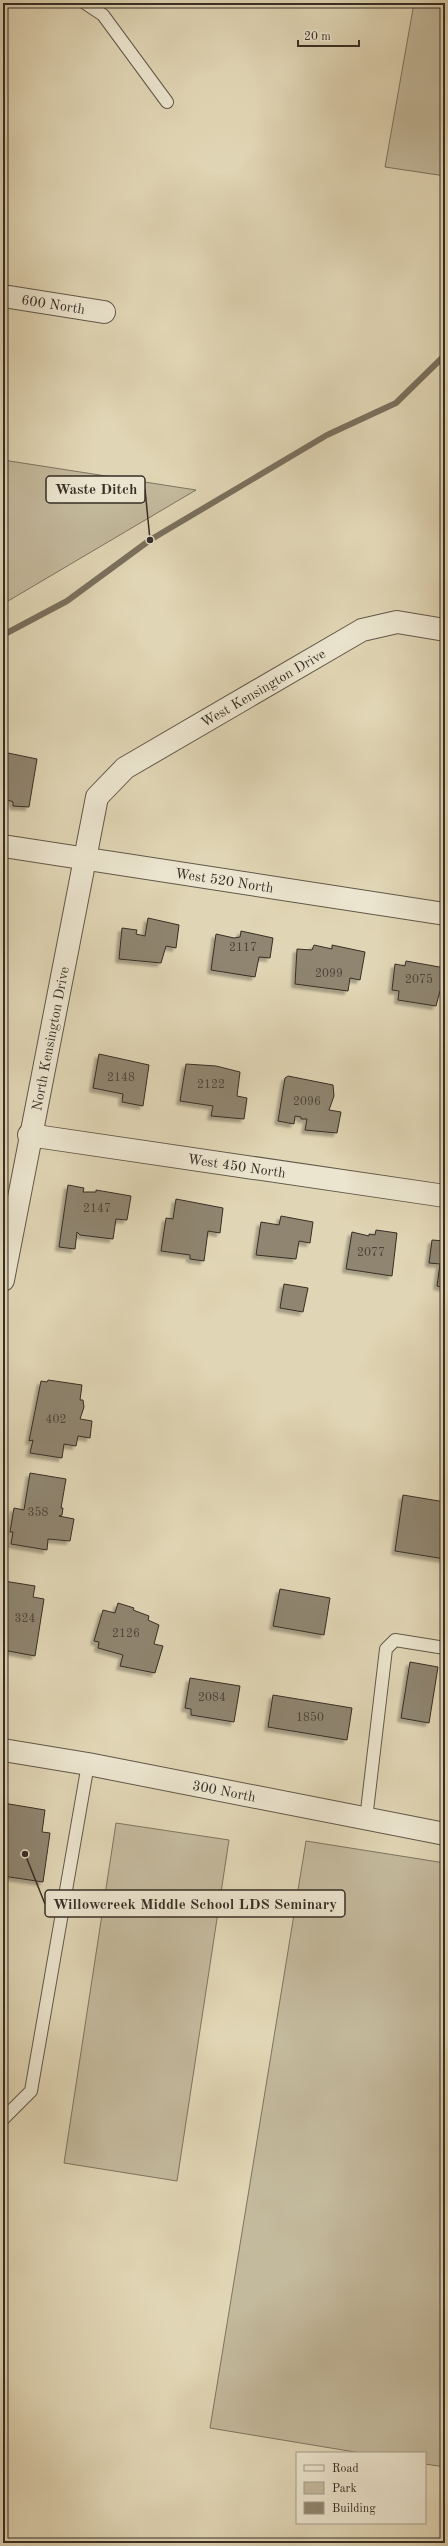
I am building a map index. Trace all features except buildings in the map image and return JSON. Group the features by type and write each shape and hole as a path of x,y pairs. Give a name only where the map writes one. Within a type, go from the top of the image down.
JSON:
{"street":[{"name":"600 North","path":"3,296 104,312"},
{"name":"West Kensington Drive","path":"96,796 125,768 362,630 397,622 445,630"},
{"name":"North Kensington Drive","path":"3,1280 96,796"},
{"name":"West 520 North","path":"3,846 445,914"},
{"name":"West 450 North","path":"30,1135 445,1196"},
{"name":"300 North","path":"3,1750 88,1764 445,1834"}],"lane":[{"path":"84,3 103,15 167,102"},
{"path":"366,1819 386,1649 396,1640 445,1648"},
{"path":"3,2119 31,2091 88,1764"}],"green space":[{"path":"414,3 445,3 445,176 385,167"},
{"path":"3,460 196,490 3,604"},
{"path":"116,1823 229,1840 177,2181 64,2163"},
{"path":"306,1841 445,1863 445,2467 426,2464 426,2452 355,2452 210,2428"}],"waterway":[{"path":"3,635 67,601 150,540 327,435 396,403 445,355"}],"place":[{"name":"Waste Ditch","path":"150,540"},
{"name":"Willowcreek Middle School LDS Seminary","path":"25,1854"}]}
